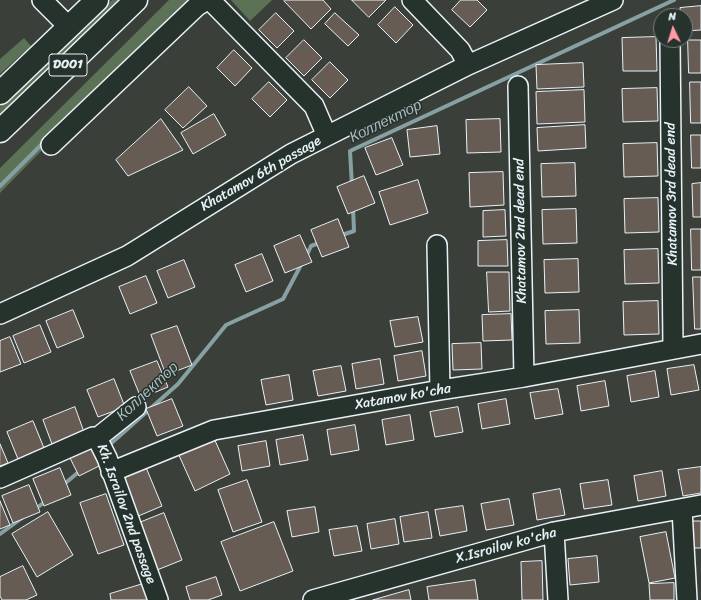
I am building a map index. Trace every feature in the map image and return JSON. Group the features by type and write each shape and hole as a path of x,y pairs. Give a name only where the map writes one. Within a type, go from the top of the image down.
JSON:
{"highway":[{"name":"D001","path":"0,93 96,0"},
{"name":"D001","path":"0,131 136,0"}],"street":[{"path":"42,0 68,27"},
{"path":"51,145 197,6 206,0"},
{"path":"210,0 314,106 327,136"},
{"path":"412,0 460,50 468,65"},
{"name":"Khatamov 6th passage","path":"0,314 127,256 291,154 468,65 613,0"},
{"name":"Khatamov 3rd dead end","path":"670,48 673,348"},
{"name":"Khatamov 2nd dead end","path":"518,86 524,377"},
{"path":"436,245 440,390"},
{"name":"Xatamov ko'cha","path":"105,454 214,430 440,390 524,377 701,344"},
{"path":"105,454 136,407"},
{"name":"Kh. Israilov 2nd passage","path":"0,478 93,437 105,454 158,600"},
{"name":"X.Isroilov ko'cha","path":"313,600 554,532 701,505"},
{"path":"682,509 687,600"},
{"path":"554,532 558,600"}],"green space":[{"path":"112,0 123,0 0,118 0,107"},
{"path":"169,0 203,0 46,146 0,193 0,168"},
{"path":"231,0 272,0 250,21"},
{"path":"24,38 31,46 0,74 0,59"}],"building":[{"path":"323,0 331,9 311,29 284,1"},
{"path":"352,0 386,0 369,17"},
{"path":"461,0 477,0 487,10 470,27 452,10"},
{"path":"701,6 701,30 693,30 693,8 680,8"},
{"path":"395,7 413,25 396,43 378,25"},
{"path":"276,13 294,31 277,48 259,30"},
{"path":"335,13 359,35 348,46 325,24"},
{"path":"653,37 653,48 656,48 657,71 623,71 622,38"},
{"path":"304,40 322,58 304,76 286,58"},
{"path":"693,40 701,40 701,73 689,73 688,48 693,48"},
{"path":"234,50 252,68 235,86 217,68"},
{"path":"330,62 348,80 330,98 312,80"},
{"path":"583,63 584,87 537,89 536,65"},
{"path":"269,82 287,100 270,117 252,99"},
{"path":"690,82 701,82 701,123 691,123"},
{"path":"189,87 207,106 183,128 165,110"},
{"path":"657,88 658,121 623,122 622,89"},
{"path":"584,90 585,122 537,124 536,92"},
{"path":"214,114 226,135 193,154 181,133"},
{"path":"161,119 183,150 128,176 116,160"},
{"path":"500,119 501,152 467,153 466,120"},
{"path":"585,125 586,148 538,151 537,128"},
{"path":"437,126 440,154 410,157 407,130"},
{"path":"691,135 701,135 701,168 692,168"},
{"path":"392,138 403,165 376,175 365,148"},
{"path":"657,143 658,176 624,177 623,144"},
{"path":"575,163 576,196 542,197 541,164"},
{"path":"503,172 504,205 470,207 469,173"},
{"path":"364,176 375,203 348,214 337,187"},
{"path":"418,180 428,213 390,225 379,192"},
{"path":"701,183 701,217 693,217 692,184"},
{"path":"658,198 659,232 625,233 624,199"},
{"path":"576,209 577,243 543,244 542,210"},
{"path":"505,210 506,236 483,237 483,211"},
{"path":"338,219 349,247 322,257 311,230"},
{"path":"691,229 701,229 701,270 692,270"},
{"path":"300,235 312,262 285,273 274,246"},
{"path":"507,240 508,266 478,266 478,241"},
{"path":"658,249 659,283 625,284 624,250"},
{"path":"262,254 273,281 246,292 235,265"},
{"path":"578,259 579,292 545,293 544,260"},
{"path":"184,260 195,287 168,298 157,271"},
{"path":"487,272 509,272 510,311 489,312"},
{"path":"146,276 157,303 130,314 119,287"},
{"path":"693,277 701,277 701,329 695,329"},
{"path":"658,301 659,334 624,335 623,302"},
{"path":"73,310 84,337 57,348 46,321"},
{"path":"579,310 580,343 546,344 545,311"},
{"path":"511,314 512,340 483,341 482,315"},
{"path":"418,317 423,342 395,347 390,321"},
{"path":"40,325 51,352 24,363 13,336"},
{"path":"177,326 192,365 166,375 151,335"},
{"path":"10,337 21,364 0,372 0,341"},
{"path":"481,343 482,369 453,370 452,344"},
{"path":"422,351 426,376 398,381 394,356"},
{"path":"380,359 384,384 356,389 352,364"},
{"path":"157,361 168,387 141,398 130,371"},
{"path":"694,365 699,390 671,395 667,369"},
{"path":"341,366 346,391 318,396 313,371"},
{"path":"655,371 659,397 631,402 627,376"},
{"path":"289,375 293,400 266,405 261,380"},
{"path":"114,379 125,407 98,417 87,390"},
{"path":"605,381 609,406 581,411 577,386"},
{"path":"558,389 563,414 535,419 530,393"},
{"path":"172,399 183,426 157,436 146,409"},
{"path":"506,399 510,424 482,429 478,404"},
{"path":"75,407 84,432 52,444 43,420"},
{"path":"458,407 463,432 435,437 430,412"},
{"path":"410,415 414,440 386,445 382,420"},
{"path":"33,421 44,448 18,459 7,432"},
{"path":"355,425 359,450 331,455 327,430"},
{"path":"303,435 308,460 280,465 276,440"},
{"path":"213,436 230,474 195,491 178,453"},
{"path":"266,441 270,466 242,471 238,446"},
{"path":"0,444 8,463 0,466"},
{"path":"93,448 101,465 79,476 70,458"},
{"path":"145,465 162,506 136,517 119,476"},
{"path":"701,467 701,493 683,496 678,470"},
{"path":"60,468 71,495 44,506 33,479"},
{"path":"662,471 666,496 638,501 634,476"},
{"path":"247,480 262,522 233,532 218,490"},
{"path":"608,480 612,505 584,509 580,484"},
{"path":"29,485 40,512 13,523 2,496"},
{"path":"560,489 565,515 537,520 533,494"},
{"path":"106,494 124,545 98,554 80,503"},
{"path":"509,499 514,525 486,530 481,504"},
{"path":"0,501 10,525 0,529"},
{"path":"463,506 467,531 440,536 435,510"},
{"path":"315,507 319,532 292,537 287,511"},
{"path":"48,512 73,555 37,577 12,534"},
{"path":"428,512 432,538 404,542 400,517"},
{"path":"164,513 182,560 157,570 139,523"},
{"path":"395,519 399,544 371,549 367,524"},
{"path":"692,521 701,521 701,548 692,548"},
{"path":"274,522 293,571 240,591 221,542"},
{"path":"357,526 362,551 334,556 329,530"},
{"path":"666,532 675,578 649,583 640,537"},
{"path":"597,556 599,582 570,585 568,559"},
{"path":"542,561 543,600 522,600 521,562"},
{"path":"23,566 37,595 26,600 2,600 0,596 0,577"},
{"path":"216,577 222,595 208,600 190,600 186,587"},
{"path":"475,580 478,600 429,600 427,587"},
{"path":"674,583 674,600 650,600 649,584"},
{"path":"143,584 148,600 111,600 110,594"},
{"path":"409,590 411,600 373,600"}],"waterway":[{"name":"Коллектор","path":"352,186 350,151 674,0"},
{"path":"0,186 45,141"},
{"name":"Коллектор","path":"339,236 354,231 353,207"},
{"name":"Коллектор","path":"306,257 311,246 322,242"},
{"name":"Коллектор","path":"107,447 178,384 226,325 283,299 302,263"},
{"name":"Коллектор","path":"63,485 81,470"},
{"name":"Коллектор","path":"34,510 46,501"},
{"name":"Коллектор","path":"0,534 22,518"}]}
